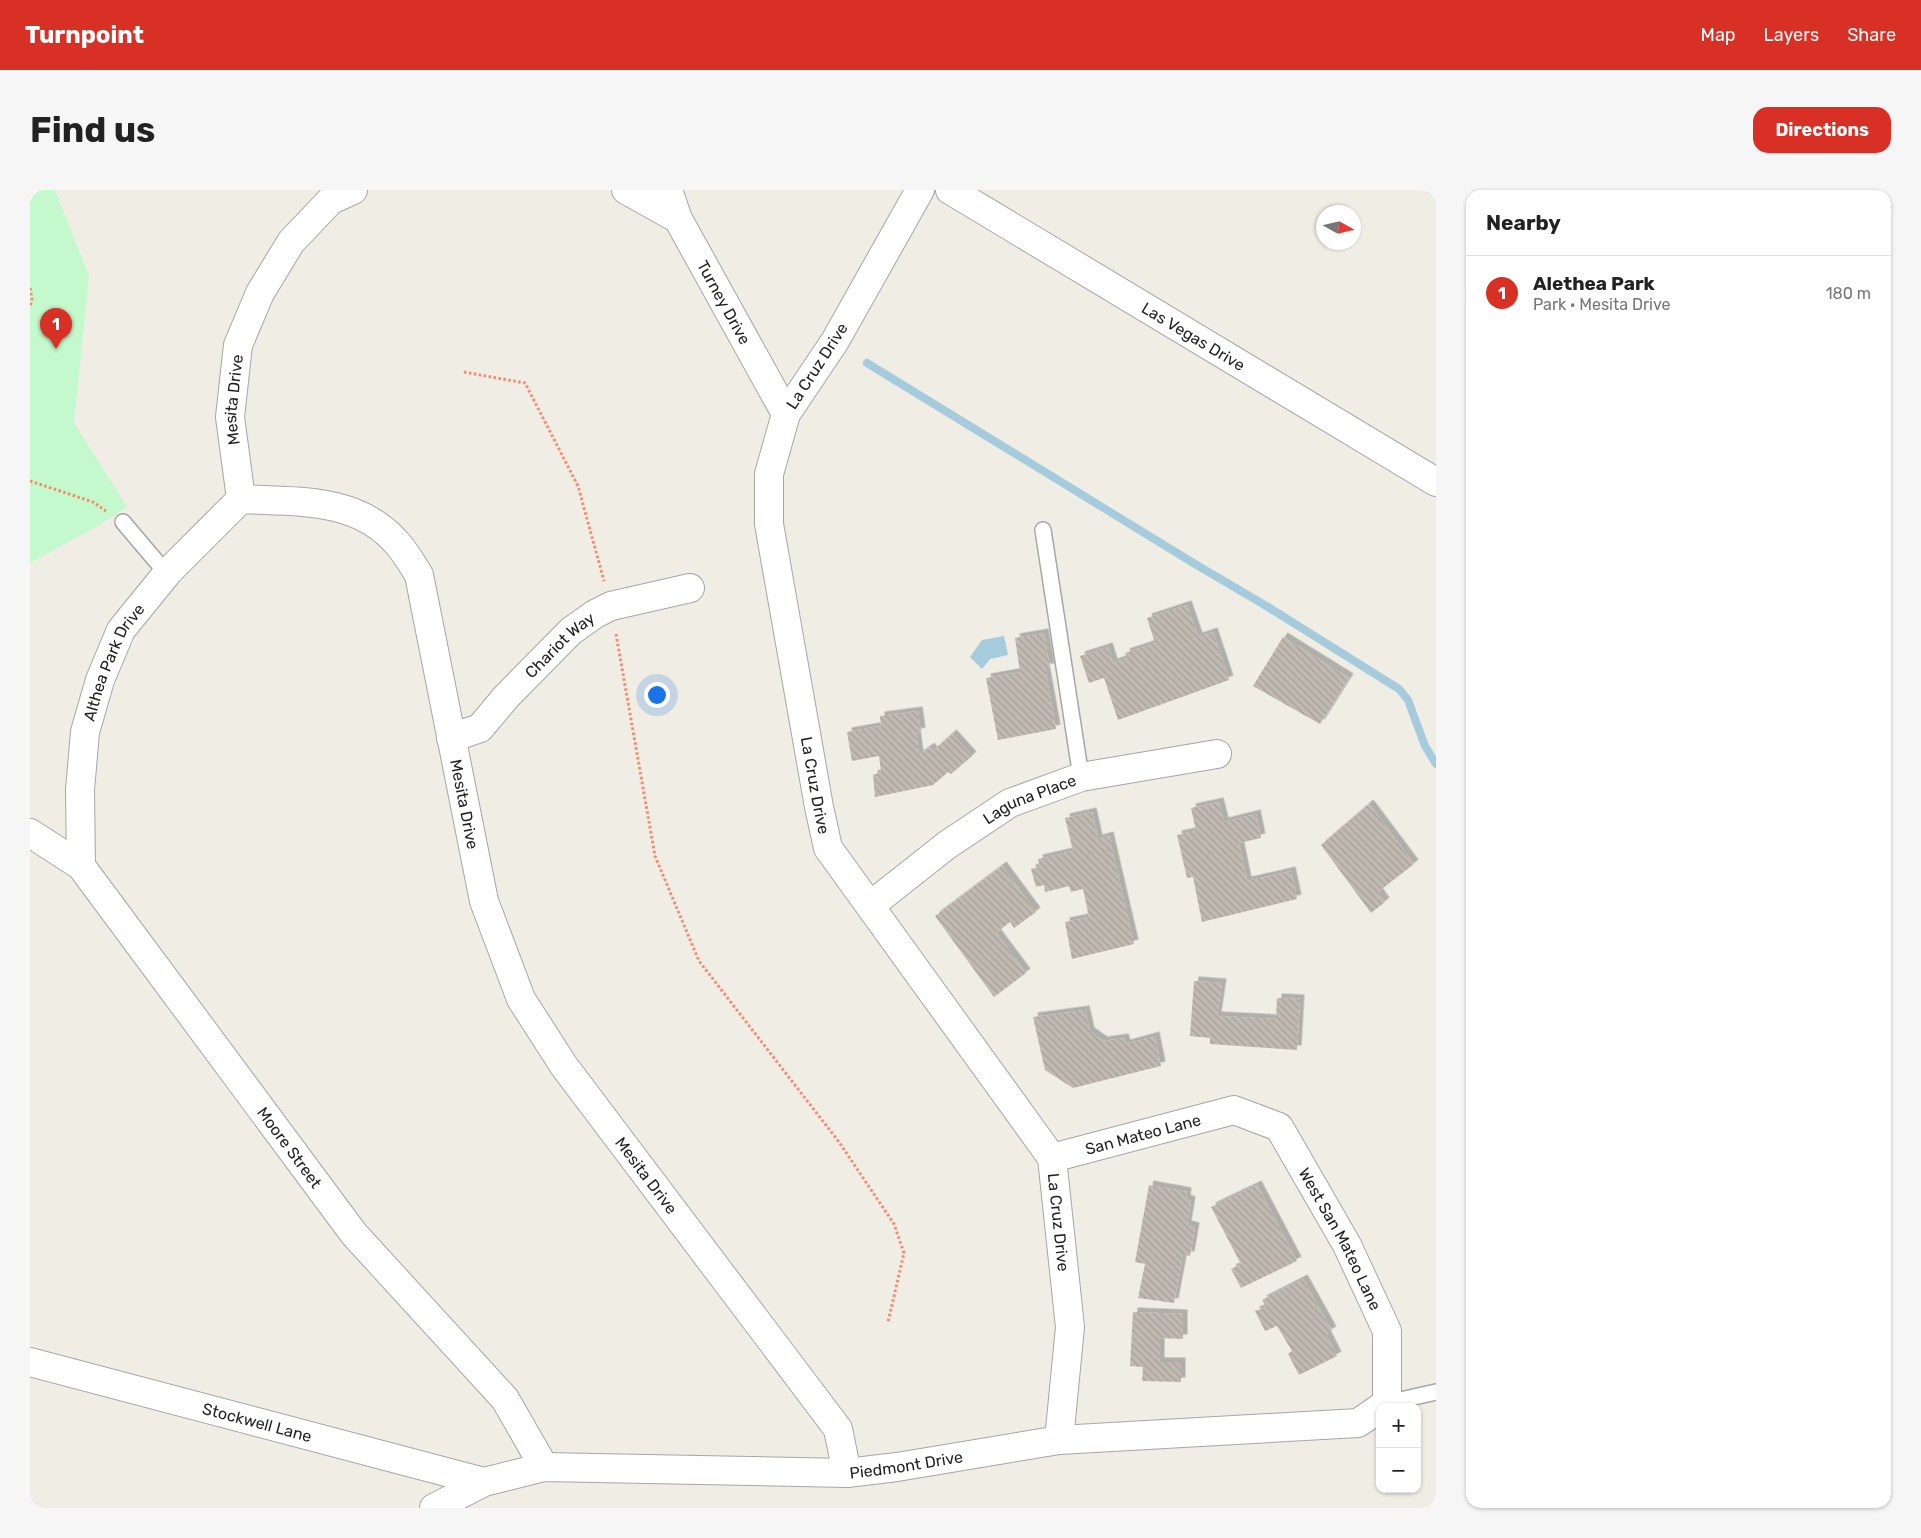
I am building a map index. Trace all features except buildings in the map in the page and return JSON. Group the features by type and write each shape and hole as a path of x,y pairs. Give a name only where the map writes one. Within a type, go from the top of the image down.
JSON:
{"street":[{"path":"626,190 678,219"},
{"name":"Turney Drive","path":"668,190 678,219 786,414"},
{"name":"La Cruz Drive","path":"920,190 835,341 786,414 769,474 769,524 819,807 828,848 1052,1158 1070,1327 1059,1440"},
{"name":"Las Vegas Drive","path":"950,190 1436,482"},
{"name":"Mesita Drive","path":"336,193 291,242 260,293 238,345 230,417 241,499 313,502 343,508 372,521 397,543 419,574 484,901 520,999 564,1066 838,1429 847,1473"},
{"name":"Althea Park Drive","path":"81,866 80,790 85,732 100,680 121,630 167,574 241,499"},
{"name":"Chariot Way","path":"452,738 480,728 506,697 571,631 595,614 611,606 690,588"},
{"name":"Laguna Place","path":"871,905 947,845 1010,804 1080,777 1217,754"},
{"name":"Moore Street","path":"30,833 81,866 354,1234 505,1399 544,1467"},
{"name":"San Mateo Lane","path":"1052,1158 1234,1110"},
{"name":"West San Mateo Lane","path":"1234,1110 1279,1127 1347,1245 1387,1331 1382,1403"},
{"name":"Stockwell Lane","path":"30,1362 484,1482"},
{"name":"Piedmont Drive","path":"434,1508 484,1482 544,1467 847,1473 897,1467 1059,1440 1358,1423 1376,1410"}],"lane":[{"path":"123,522 167,574"},
{"path":"1043,530 1080,777"},
{"path":"1394,1403 1436,1392"}],"path":[{"path":"30,288 32,300 30,306"},
{"path":"464,372 525,382 578,486 611,606 656,856 699,961 839,1142 894,1224 904,1253 888,1322"},
{"path":"30,481 93,502 123,522"}],"green space":[{"path":"30,190 55,190 89,276 74,423 127,507 101,524 30,563"}],"water":[{"path":"1004,636 1008,655 990,659 982,669 970,657 982,640"}],"waterway":[{"path":"867,363 1399,689 1408,700 1425,746 1436,764"}],"place":[{"name":"Alethea Park","path":"56,349"}]}
